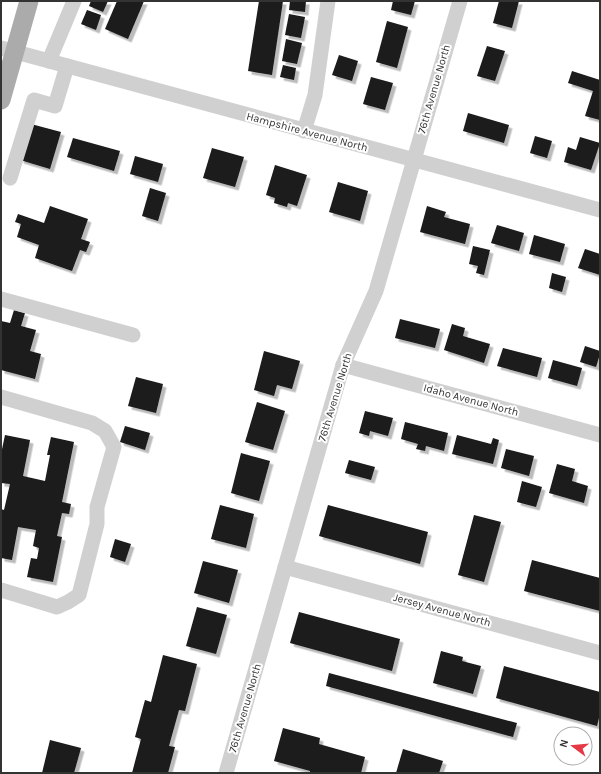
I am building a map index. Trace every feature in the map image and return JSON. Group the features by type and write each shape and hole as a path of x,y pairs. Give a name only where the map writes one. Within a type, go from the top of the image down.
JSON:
{"main road":[{"path":"1,100 8,50 29,1"}],"street":[{"path":"49,61 74,1"},
{"path":"304,131 315,95 328,1"},
{"name":"76th Avenue North","path":"226,773 343,365 376,291 460,1"},
{"name":"Hampshire Avenue North","path":"8,50 413,161 600,210"},
{"path":"11,179 34,100 55,106 67,66"},
{"path":"1,299 133,334"},
{"name":"Idaho Avenue North","path":"343,365 600,435"},
{"path":"1,397 92,423 105,431 114,447 97,507 96,524 79,594 68,602 57,607 1,590"},
{"name":"Jersey Avenue North","path":"285,567 600,653"}],"building":[{"path":"91,1 108,1 103,12 89,6"},
{"path":"117,1 144,1 128,39 105,29"},
{"path":"259,1 283,1 272,75 248,71"},
{"path":"290,1 306,1 305,12 289,10"},
{"path":"393,1 415,1 411,15 391,10"},
{"path":"499,1 519,1 512,28 493,23"},
{"path":"87,10 101,15 96,30 81,24"},
{"path":"289,14 305,17 301,38 285,35"},
{"path":"387,21 408,27 397,68 376,62"},
{"path":"286,39 302,43 297,64 282,61"},
{"path":"487,46 505,51 495,81 477,76"},
{"path":"339,55 358,61 352,81 332,75"},
{"path":"283,65 296,68 294,80 280,77"},
{"path":"572,71 600,80 600,120 585,116 593,91 568,83"},
{"path":"371,77 393,83 385,110 363,104"},
{"path":"468,113 509,125 504,143 463,131"},
{"path":"31,124 61,132 50,169 20,160"},
{"path":"535,136 552,141 547,158 530,153"},
{"path":"580,137 600,143 591,170 564,162 568,147 576,150"},
{"path":"73,138 120,151 114,171 67,157"},
{"path":"212,148 244,157 235,187 203,178"},
{"path":"135,156 163,164 158,182 130,174"},
{"path":"275,165 307,175 297,206 288,203 287,207 274,203 275,198 266,195"},
{"path":"338,182 368,191 360,221 329,212"},
{"path":"150,188 166,193 158,221 142,216"},
{"path":"50,206 88,219 81,239 90,242 86,252 80,250 72,271 35,258 39,245 17,237 21,224 15,222 18,214 44,223"},
{"path":"427,206 446,212 444,217 470,224 465,244 420,232"},
{"path":"497,225 524,233 519,251 491,243"},
{"path":"534,235 565,244 560,262 529,254"},
{"path":"473,246 490,250 484,275 476,273 478,266 469,264"},
{"path":"585,249 600,254 600,275 578,268"},
{"path":"552,273 566,277 562,292 549,288"},
{"path":"14,310 25,313 21,326 36,330 30,351 41,354 35,379 1,370 1,321 10,323"},
{"path":"400,319 440,329 435,348 395,338"},
{"path":"452,324 465,328 463,336 490,344 484,363 444,350"},
{"path":"585,346 600,351 596,367 580,362"},
{"path":"503,348 542,358 537,377 497,366"},
{"path":"264,351 300,361 292,389 277,385 274,396 254,390"},
{"path":"553,360 582,368 577,386 548,378"},
{"path":"136,377 163,384 156,413 128,406"},
{"path":"257,402 285,411 273,450 245,442"},
{"path":"365,411 393,418 388,436 370,431 369,436 359,433"},
{"path":"405,422 448,433 444,451 426,446 425,451 416,449 418,444 401,439"},
{"path":"125,426 150,433 145,450 120,442"},
{"path":"5,435 30,440 23,476 45,481 50,455 47,455 51,437 74,442 62,502 71,504 69,514 62,513 57,536 62,537 53,582 27,577 31,558 37,559 39,548 33,546 36,530 18,527 12,560 1,558 1,509 4,510 10,484 1,483 1,454"},
{"path":"457,435 491,444 493,438 499,440 493,464 452,454"},
{"path":"506,449 534,456 529,476 501,468"},
{"path":"241,453 270,461 259,501 231,493"},
{"path":"349,460 375,467 371,480 345,473"},
{"path":"557,464 575,469 572,481 588,486 584,503 549,493"},
{"path":"522,481 542,487 536,507 517,502"},
{"path":"220,505 254,514 246,548 211,539"},
{"path":"328,505 428,532 420,564 319,536"},
{"path":"474,515 501,522 484,582 458,575"},
{"path":"115,539 131,544 125,562 110,557"},
{"path":"532,560 600,578 600,611 524,591"},
{"path":"203,561 238,570 229,603 194,593"},
{"path":"197,607 227,615 216,654 186,646"},
{"path":"299,612 400,639 392,671 290,643"},
{"path":"441,651 463,657 462,661 481,666 473,694 433,683"},
{"path":"163,655 197,664 185,711 179,710 169,746 175,747 168,773 132,773 141,739 135,737 145,700 151,702"},
{"path":"504,666 600,692 600,714 597,726 496,698"},
{"path":"329,673 517,723 513,737 326,686"},
{"path":"283,728 320,738 319,744 365,757 361,773 310,773 310,771 274,761"},
{"path":"50,740 81,748 74,773 42,773"},
{"path":"403,749 443,761 439,773 396,773"}]}
